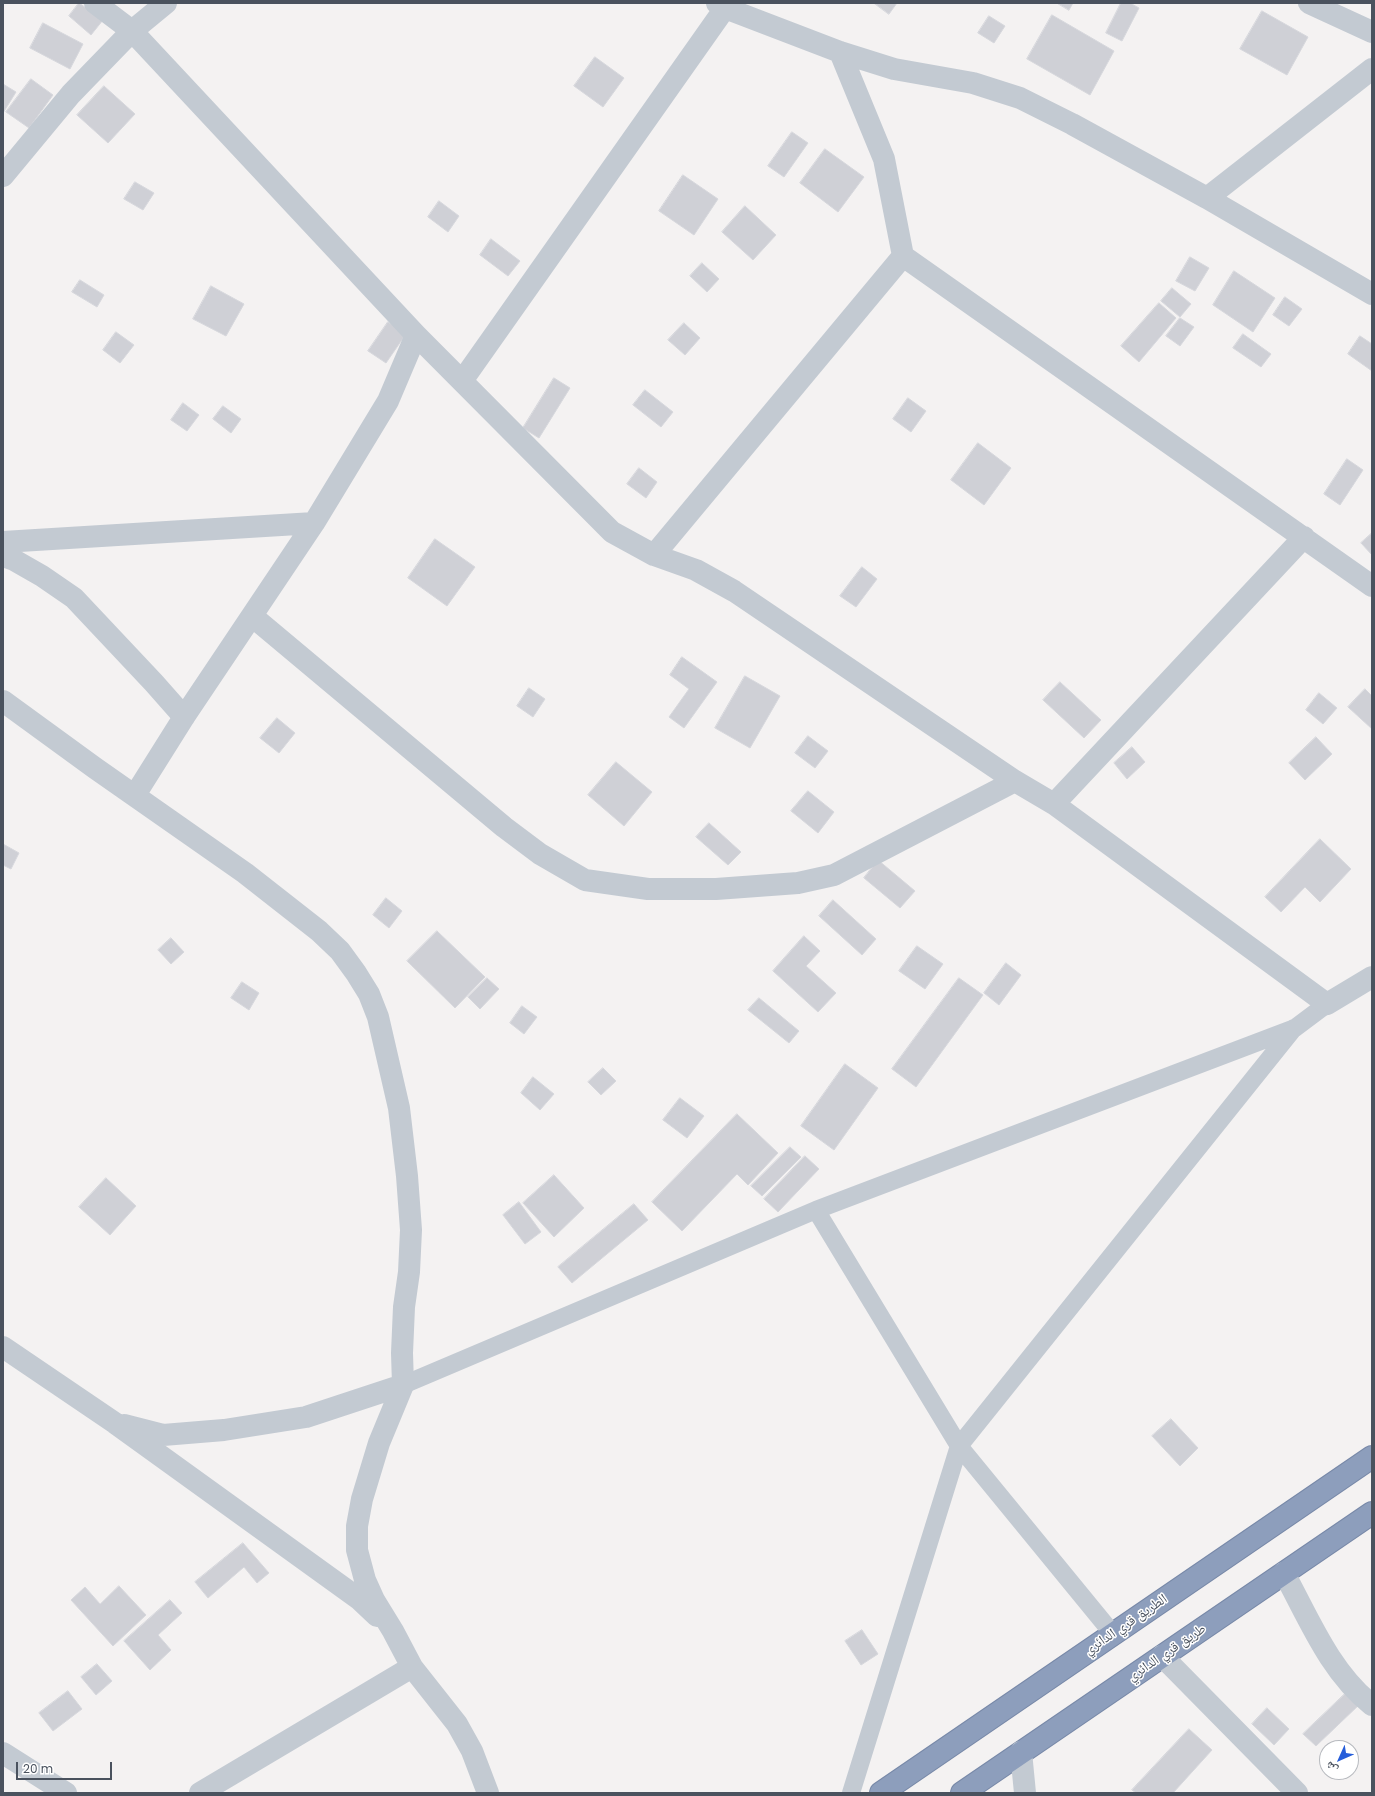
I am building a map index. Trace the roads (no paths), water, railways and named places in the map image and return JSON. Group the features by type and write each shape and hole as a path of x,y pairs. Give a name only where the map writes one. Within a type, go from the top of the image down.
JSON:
{"highway":[{"name":"الطريق قري الدائري","path":"881,1793 1372,1457"},
{"name":"طريق قري الدائري","path":"962,1793 1372,1513"}],"street":[{"path":"95,3 132,31 416,335 612,532 654,556 696,570 734,591 1014,781 1054,804 1327,1004 1372,977"},
{"path":"3,176 71,94 132,31 166,3"},
{"path":"1309,3 1372,32"},
{"path":"462,381 721,6 840,52 894,69 972,83 1020,98 1079,128 1207,198 1372,294"},
{"path":"840,52 884,159 903,256 1372,586"},
{"path":"1207,198 1372,69"},
{"path":"654,556 903,256"},
{"path":"135,795 184,717 314,523 388,401 416,335"},
{"path":"3,542 314,523"},
{"path":"1054,804 1304,537"},
{"path":"3,556 14,560 42,576 74,598 184,717"},
{"path":"252,616 504,827 540,854 585,880 648,889 716,889 798,883 834,875 1014,781"},
{"path":"3,701 245,873 318,931 340,951 369,994 378,1017 399,1108 407,1176 411,1230 404,1306 402,1353 403,1385 380,1443 362,1499 357,1526 357,1550 365,1580 374,1600 393,1631 412,1667 457,1724 472,1751 484,1778 488,1793"},
{"path":"3,1347 115,1423 359,1599 393,1631"},
{"path":"115,1423 164,1435 224,1430 306,1417 403,1385"},
{"path":"1284,1573 1334,1664 1358,1694 1372,1705"},
{"path":"1162,1656 1297,1793"},
{"path":"200,1793 412,1667"},
{"path":"1021,1752 1025,1793"},
{"path":"3,1753 66,1793"}],"lane":[{"path":"851,1793 959,1446 1295,1028 1327,1004"},
{"path":"403,1385 816,1210 1295,1028"},
{"path":"816,1210 959,1446 1113,1634"}]}
